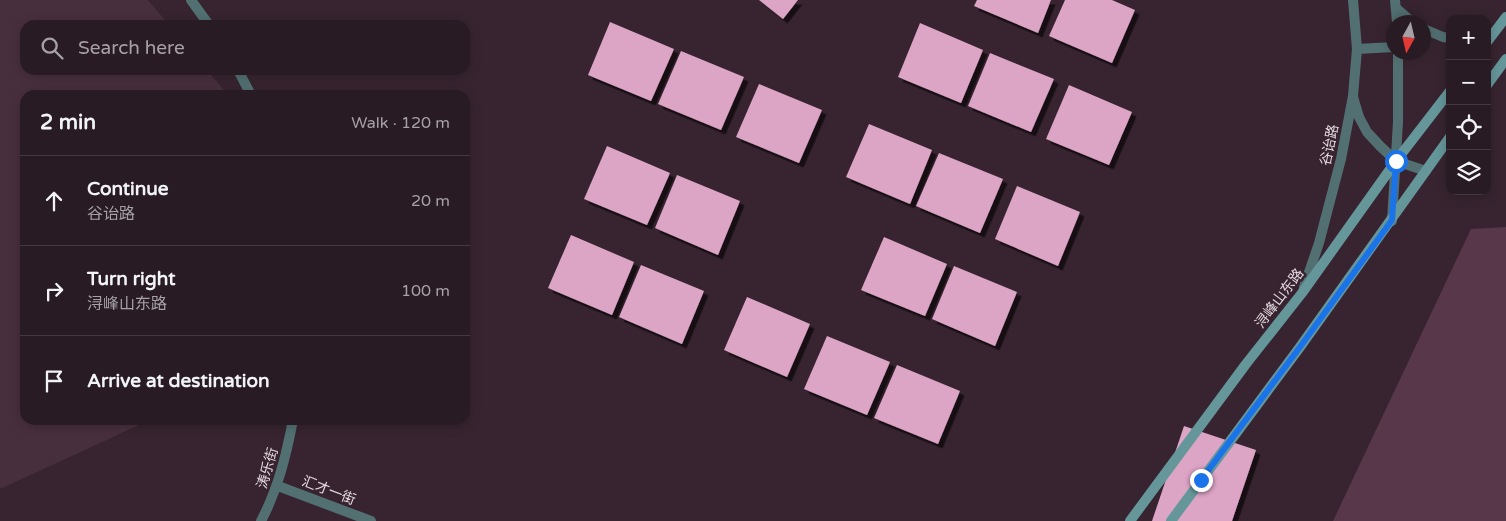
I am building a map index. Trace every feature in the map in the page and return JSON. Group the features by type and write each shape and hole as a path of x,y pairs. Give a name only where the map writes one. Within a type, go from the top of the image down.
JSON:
{"main road":[{"path":"1491,37 1506,17"},
{"path":"1491,80 1506,59"},
{"name":"浔峰山东路","path":"1130,521 1446,96"},
{"path":"1171,521 1300,347 1446,143"}],"street":[{"path":"190,0 205,20"},
{"name":"谷诒路","path":"1302,292 1319,243 1341,159 1353,96 1356,49 1352,0"},
{"path":"1396,4 1406,15"},
{"path":"1491,32 1498,29"},
{"path":"1431,32 1446,38"},
{"path":"1356,49 1386,47"},
{"path":"1392,220 1398,122 1398,60"},
{"path":"241,75 248,90"},
{"path":"1353,96 1367,132 1396,161 1426,171"},
{"name":"涛乐街","path":"261,521 278,486 292,425"},
{"name":"汇才一街","path":"278,486 371,521"}],"shaded area":[{"path":"0,0 148,0 165,20 20,20 20,75 211,75 224,90 20,90 20,425 139,425 0,489"},
{"path":"1506,227 1506,521 1333,521 1471,229"}],"building":[{"path":"759,0 798,0 783,19"},
{"path":"977,0 1051,0 1038,33 974,6"},
{"path":"1065,0 1112,0 1135,10 1112,63 1049,36"},
{"path":"610,22 674,49 651,101 588,75"},
{"path":"920,23 983,50 961,103 898,77"},
{"path":"681,51 744,77 721,130 658,104"},
{"path":"990,53 1054,79 1031,132 968,106"},
{"path":"759,84 822,110 799,163 736,137"},
{"path":"1069,85 1132,112 1109,165 1046,139"},
{"path":"869,124 932,150 910,204 846,177"},
{"path":"607,146 670,173 647,225 584,199"},
{"path":"939,153 1003,179 980,233 916,206"},
{"path":"677,175 740,201 718,255 655,228"},
{"path":"1017,186 1080,212 1058,266 995,239"},
{"path":"571,235 634,262 612,315 548,288"},
{"path":"884,237 947,264 925,316 861,290"},
{"path":"641,265 704,291 682,344 619,317"},
{"path":"954,266 1017,292 995,346 932,319"},
{"path":"747,297 810,324 787,377 724,350"},
{"path":"827,336 890,362 867,415 804,389"},
{"path":"897,365 960,391 938,444 874,418"},
{"path":"1184,426 1256,450 1232,521 1152,521"}],"route":[{"path":"1201,480 1392,220 1396,161"}]}
